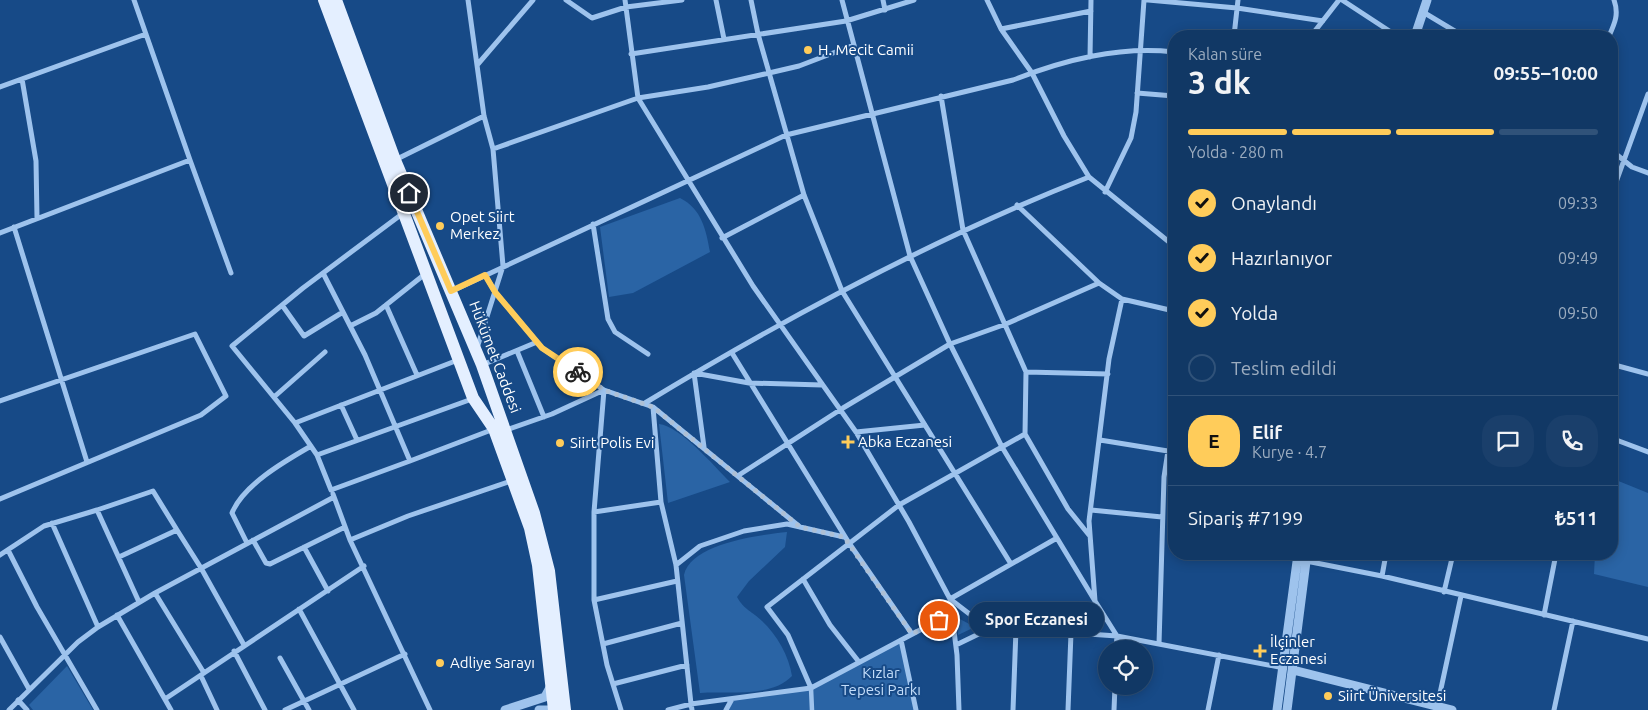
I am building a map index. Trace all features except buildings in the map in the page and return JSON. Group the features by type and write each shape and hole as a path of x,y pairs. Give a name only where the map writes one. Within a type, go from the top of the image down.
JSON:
{"main road":[{"path":"324,0 402,213 473,398 500,430 511,481 530,528 538,565 554,710"},
{"name":"Hükümet Caddesi","path":"336,0 395,160 482,365 500,430 543,541 565,710"}],"street":[{"path":"134,0 231,273"},
{"path":"468,0 484,116 492,149 503,266 476,351"},
{"path":"478,64 533,0"},
{"path":"566,0 592,18 626,8 682,0"},
{"path":"625,0 638,98 722,238 780,325 856,432 899,505 950,599 956,645 959,710"},
{"path":"716,0 724,39"},
{"path":"751,0 758,34 804,195 842,291 954,474 1012,564"},
{"path":"842,0 846,21 910,256 950,344 1002,447 1117,636 1117,640"},
{"path":"883,0 885,10"},
{"path":"631,54 846,21 914,0"},
{"path":"987,0 1001,29 1032,73 1064,136 1089,177 1104,192 1168,241"},
{"path":"1090,57 1091,0"},
{"path":"1104,192 1130,138 1137,93 1146,0 1237,8 1323,21"},
{"path":"1235,30 1238,0"},
{"path":"1316,30 1341,0 1388,30"},
{"path":"1417,30 1427,0"},
{"path":"1612,30 1617,20 1614,0"},
{"path":"1001,29 1091,11"},
{"path":"1423,12 1453,30"},
{"path":"0,87 146,34"},
{"path":"492,149 638,98 708,87 799,66 854,45"},
{"path":"451,291 786,135 1013,80 1090,57 1140,49 1168,51"},
{"path":"22,79 36,162 37,218"},
{"path":"1137,93 1168,96"},
{"path":"1618,177 1648,94"},
{"path":"941,96 963,230 1026,372 1025,434 1068,509 1090,535"},
{"path":"395,160 484,116"},
{"path":"1618,156 1648,173"},
{"path":"0,233 190,160"},
{"path":"645,403 780,325 910,256 1017,206 1089,177"},
{"path":"722,238 804,195"},
{"path":"1017,206 1099,283 1122,299 1168,310"},
{"path":"402,213 232,346 296,423 317,455 350,540 364,566 430,710"},
{"path":"593,224 608,319 615,332 648,354"},
{"path":"14,227 87,462"},
{"path":"324,273 379,389 410,460"},
{"path":"350,326 386,305 425,274"},
{"path":"485,275 495,292 536,342 604,390 653,407 739,475 800,527"},
{"path":"739,475 840,410 950,344 1006,324 1099,283"},
{"path":"1095,601 1090,535 1091,510 1108,374 1122,299"},
{"path":"282,305 304,336 343,312"},
{"path":"386,305 417,375"},
{"path":"0,401 195,334 226,396 201,414 0,499"},
{"path":"482,365 536,342"},
{"path":"517,351 544,417"},
{"path":"274,397 325,352"},
{"path":"732,353 786,445 844,537 912,634"},
{"path":"296,423 379,389 458,360"},
{"path":"1618,366 1648,374"},
{"path":"1026,372 1108,374"},
{"path":"694,373 749,383 822,385"},
{"path":"694,373 704,447"},
{"path":"331,490 410,460 544,417 604,390"},
{"path":"604,390 594,512 594,600 612,684 621,710"},
{"path":"317,455 473,398"},
{"path":"341,404 357,440"},
{"path":"653,407 661,502 676,565 692,707"},
{"path":"856,432 924,425"},
{"path":"812,710 811,688 788,635 767,607 899,505 1025,434"},
{"path":"1100,440 1168,451"},
{"path":"1618,441 1648,452"},
{"path":"247,543 232,513 238,501 244,493 287,460 311,446"},
{"path":"1158,644 1164,477 1168,463"},
{"path":"350,540 408,516 511,481"},
{"path":"0,555 52,523 97,510 153,490 202,568 244,644"},
{"path":"9,710 65,654 98,627 155,593 334,497"},
{"path":"594,512 661,502"},
{"path":"97,510 139,602"},
{"path":"1091,510 1162,517"},
{"path":"52,523 98,627"},
{"path":"676,565 700,546 744,531 788,524 844,537"},
{"path":"253,540 266,563 270,564 345,526"},
{"path":"119,557 177,530"},
{"path":"950,599 1057,538"},
{"path":"304,547 328,591"},
{"path":"8,550 37,606 97,710"},
{"path":"1277,710 1297,560"},
{"path":"1287,710 1307,560"},
{"path":"1319,560 1444,592 1648,639"},
{"path":"1382,576 1385,560"},
{"path":"1444,592 1452,560"},
{"path":"1544,615 1555,560"},
{"path":"165,699 244,644 364,566"},
{"path":"803,579 830,625 859,662"},
{"path":"594,600 677,581"},
{"path":"155,593 202,674 217,710"},
{"path":"1438,707 1461,596"},
{"path":"950,599 989,629"},
{"path":"300,609 342,684 354,710"},
{"path":"668,710 811,688 952,613"},
{"path":"117,615 171,710"},
{"path":"1554,710 1573,621"},
{"path":"603,644 682,623"},
{"path":"956,645 989,629 1117,636 1293,670 1452,710"},
{"path":"1013,710 1016,629"},
{"path":"1068,710 1072,633"},
{"path":"0,637 29,689"},
{"path":"901,640 916,710"},
{"path":"234,651 265,710"},
{"path":"285,710 405,654"},
{"path":"1208,710 1219,655"},
{"path":"280,658 309,710"},
{"path":"612,684 687,665"},
{"path":"506,710 545,697 552,684"},
{"path":"1114,710 1115,695"},
{"path":"726,710 732,699"},
{"path":"18,700 27,710"},
{"path":"539,710 550,710"}],"green space":[{"path":"680,198 693,208 702,221 710,252 633,293 609,297 600,227"},
{"path":"659,424 667,426 686,439 730,482 668,503"},
{"path":"1618,481 1648,493 1648,587 1594,574 1595,560 1618,560"},
{"path":"787,532 785,547 749,581 737,597 777,639 788,661 792,676 773,688 761,691 700,693 684,575 689,564 699,555 728,543 744,538"},
{"path":"956,617 975,627 958,635"},
{"name":"Kızlar Tepesi Parkı","path":"901,640 916,710 726,710 732,699 811,688"},
{"path":"67,666 93,710 33,710 29,705"}],"way so far":[{"path":"578,372 604,390 653,407 739,475 800,527 844,537 912,634 939,620"}],"place":[{"name":"H. Mecit Camii","path":"808,50"},
{"name":"Opet Siirt Merkez","path":"440,226"},
{"name":"Abka Eczanesi","path":"848,442"},
{"name":"Siirt Polis Evi","path":"560,443"},
{"name":"Spor Eczanesi","path":"939,620"},
{"name":"İlçinler Eczanesi","path":"1260,651"},
{"name":"Adliye Sarayı","path":"440,663"},
{"name":"Siirt Üniversitesi","path":"1328,696"}],"route":[{"path":"409,193 451,291 485,275 495,292 542,348 578,372"}]}
